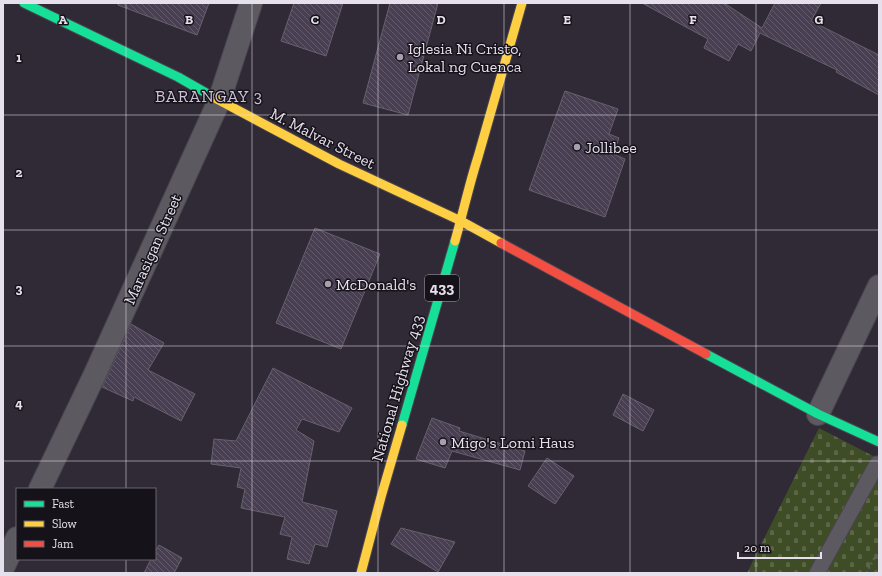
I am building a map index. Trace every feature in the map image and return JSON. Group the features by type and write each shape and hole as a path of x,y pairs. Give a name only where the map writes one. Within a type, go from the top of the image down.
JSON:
{"street":[{"name":"M. Malvar Street","path":"24,3 178,77 219,101 339,164 461,220 818,414 879,442"},
{"name":"Marasigan Street","path":"40,488 95,374 219,101 251,3"},
{"name":"National Highway 433","path":"361,573 381,496 522,3"},
{"path":"818,414 879,286"},
{"path":"3,568 16,540"}],"lane":[{"path":"817,573 876,464"}],"path":[{"path":"866,573 879,550"}],"green space":[{"path":"819,428 879,459 879,573 747,573"}],"building":[{"path":"118,3 209,3 197,35 118,5"},
{"path":"294,3 343,3 326,56 281,41"},
{"name":"Iglesia Ni Cristo, Lokal ng Cuenca","path":"390,3 438,3 408,115 363,103"},
{"path":"642,3 724,3 762,28 775,3 821,3 811,21 879,55 879,95 836,72 837,70 760,33 751,51 738,44 729,61 704,48 708,39"},
{"path":"565,91 618,109 609,134 619,138 613,154 625,159 605,217 529,190"},
{"path":"315,228 380,254 341,349 276,323"},
{"path":"131,324 164,343 148,370 195,394 181,421 134,397 133,401 102,387"},
{"path":"273,368 352,408 339,432 302,419 296,430 314,441 302,502 337,511 327,547 315,544 309,564 287,559 292,537 280,534 285,517 241,508 245,489 237,487 241,468 211,464 214,439 236,441"},
{"path":"623,394 654,410 643,431 613,415"},
{"path":"432,418 460,428 459,431 525,451 520,470 452,451 445,468 416,459"},
{"path":"547,458 574,476 555,504 528,486"},
{"path":"401,528 455,542 438,572 391,544"},
{"path":"159,545 182,558 174,573 144,573 150,560 156,560 156,550"}],"traffic: fast":[{"path":"24,3 178,77 213,97"},
{"path":"402,425 455,241"},
{"path":"706,354 818,414 879,442"}],"traffic: slow":[{"path":"455,241 522,3"},
{"path":"213,97 339,164 461,221 501,243"},
{"path":"361,573 402,425"}],"traffic: jam":[{"path":"501,243 706,354"}],"place":[{"name":"Iglesia Ni Cristo, Lokal ng Cuenca","path":"400,57"},
{"name":"Jollibee","path":"577,147"},
{"name":"McDonald's","path":"328,284"},
{"name":"Migo's Lomi Haus","path":"443,442"}],"district":[{"name":"BARANGAY 3","path":"209,96"}]}
